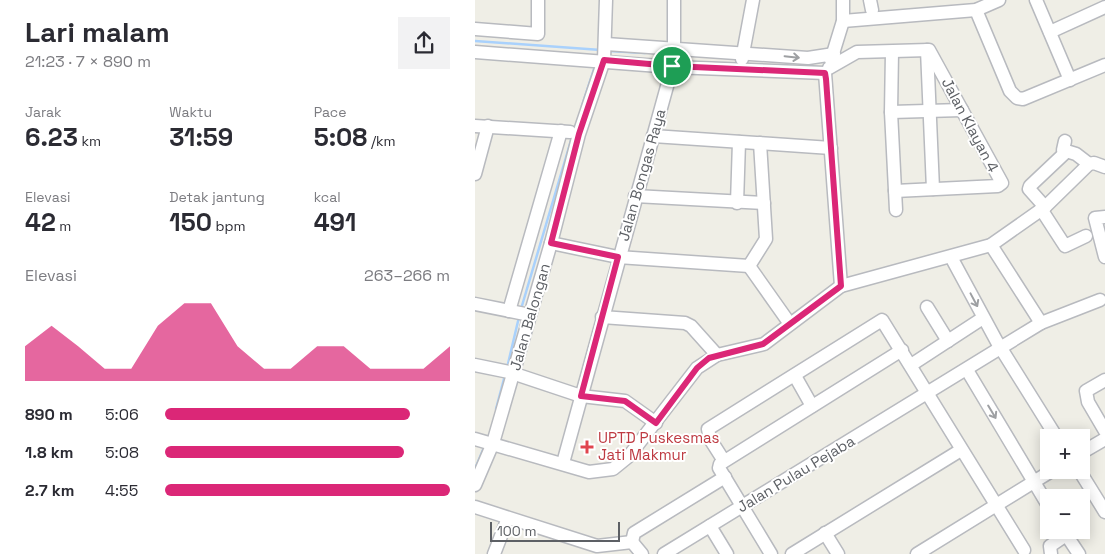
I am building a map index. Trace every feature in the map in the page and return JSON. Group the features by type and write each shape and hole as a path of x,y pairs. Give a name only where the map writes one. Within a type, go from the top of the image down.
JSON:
{"street":[{"path":"475,30 538,34 538,0"},
{"name":"Jalan Balongan","path":"475,485 485,442 507,372 519,313 551,243 571,132 602,54 606,0"},
{"name":"Jalan Bongas Raya","path":"563,463 673,57 675,0"},
{"path":"742,59 753,0"},
{"path":"841,286 827,70 843,21 843,0"},
{"path":"843,21 976,10 999,0"},
{"path":"1036,0 1070,80"},
{"path":"1050,32 1105,7"},
{"path":"976,10 1010,90 1017,98 1023,99 1105,65"},
{"path":"602,54 742,59 827,70 857,52 929,51 933,189"},
{"name":"Jalan Klayan 4","path":"895,191 998,186 1002,183 929,51"},
{"path":"475,52 742,59 808,58 833,54"},
{"path":"892,52 891,112 896,210"},
{"path":"891,112 962,110"},
{"path":"475,126 571,132 519,313 475,304"},
{"path":"475,174 488,126"},
{"path":"653,136 831,148"},
{"path":"737,203 739,142"},
{"path":"749,266 766,239 761,143"},
{"path":"1086,236 1065,246 1043,208 1029,189 1065,146 1089,164"},
{"path":"485,442 589,472 613,469 629,456 697,368 717,355 763,344 841,286 928,261 991,246 1043,208 1089,164 1095,163 1105,167"},
{"path":"635,196 764,203"},
{"path":"1104,251 1095,218 1105,217"},
{"path":"551,243 618,257 749,266"},
{"path":"991,246 1041,323"},
{"path":"951,257 983,318 1051,429"},
{"path":"749,266 790,324"},
{"name":"Jalan Pulau Pejaba","path":"664,554 684,549 710,526 1041,323 1100,300"},
{"path":"927,307 948,341"},
{"path":"602,317 685,323 691,326 717,355"},
{"path":"911,365 983,318"},
{"path":"724,462 710,439 709,429 881,321 885,322 961,450 1024,550"},
{"path":"771,554 744,506 719,468 724,462 902,350"},
{"path":"475,365 507,372 581,396 625,401 656,423"},
{"path":"967,370 1040,493"},
{"path":"795,376 812,406"},
{"path":"1105,380 1086,391 1088,402 1105,431"},
{"path":"1090,448 1105,439"},
{"path":"792,554 961,450"},
{"path":"475,507 596,550 638,550 634,533 725,477"},
{"path":"917,554 1040,478"},
{"path":"1087,479 1100,493 1105,512"},
{"path":"494,554 508,518"},
{"path":"710,526 727,554"},
{"path":"825,534 838,554"},
{"path":"1051,554 1050,546 1057,539"},
{"path":"1069,539 1079,554"}],"waterway":[{"path":"475,41 601,50"},
{"path":"609,51 645,53"},
{"path":"582,106 595,66"},
{"path":"521,309 572,137"},
{"path":"507,368 519,317"},
{"path":"496,409 505,375"},
{"path":"475,469 485,445"}],"place":[{"name":"UPTD Puskesmas Jati Makmur","path":"587,447"}],"route":[{"path":"604,60 672,66 825,73 841,286 775,337 763,344 709,358 697,368 656,423 625,401 615,398 581,396 618,257 551,243 579,134 604,60"}]}
